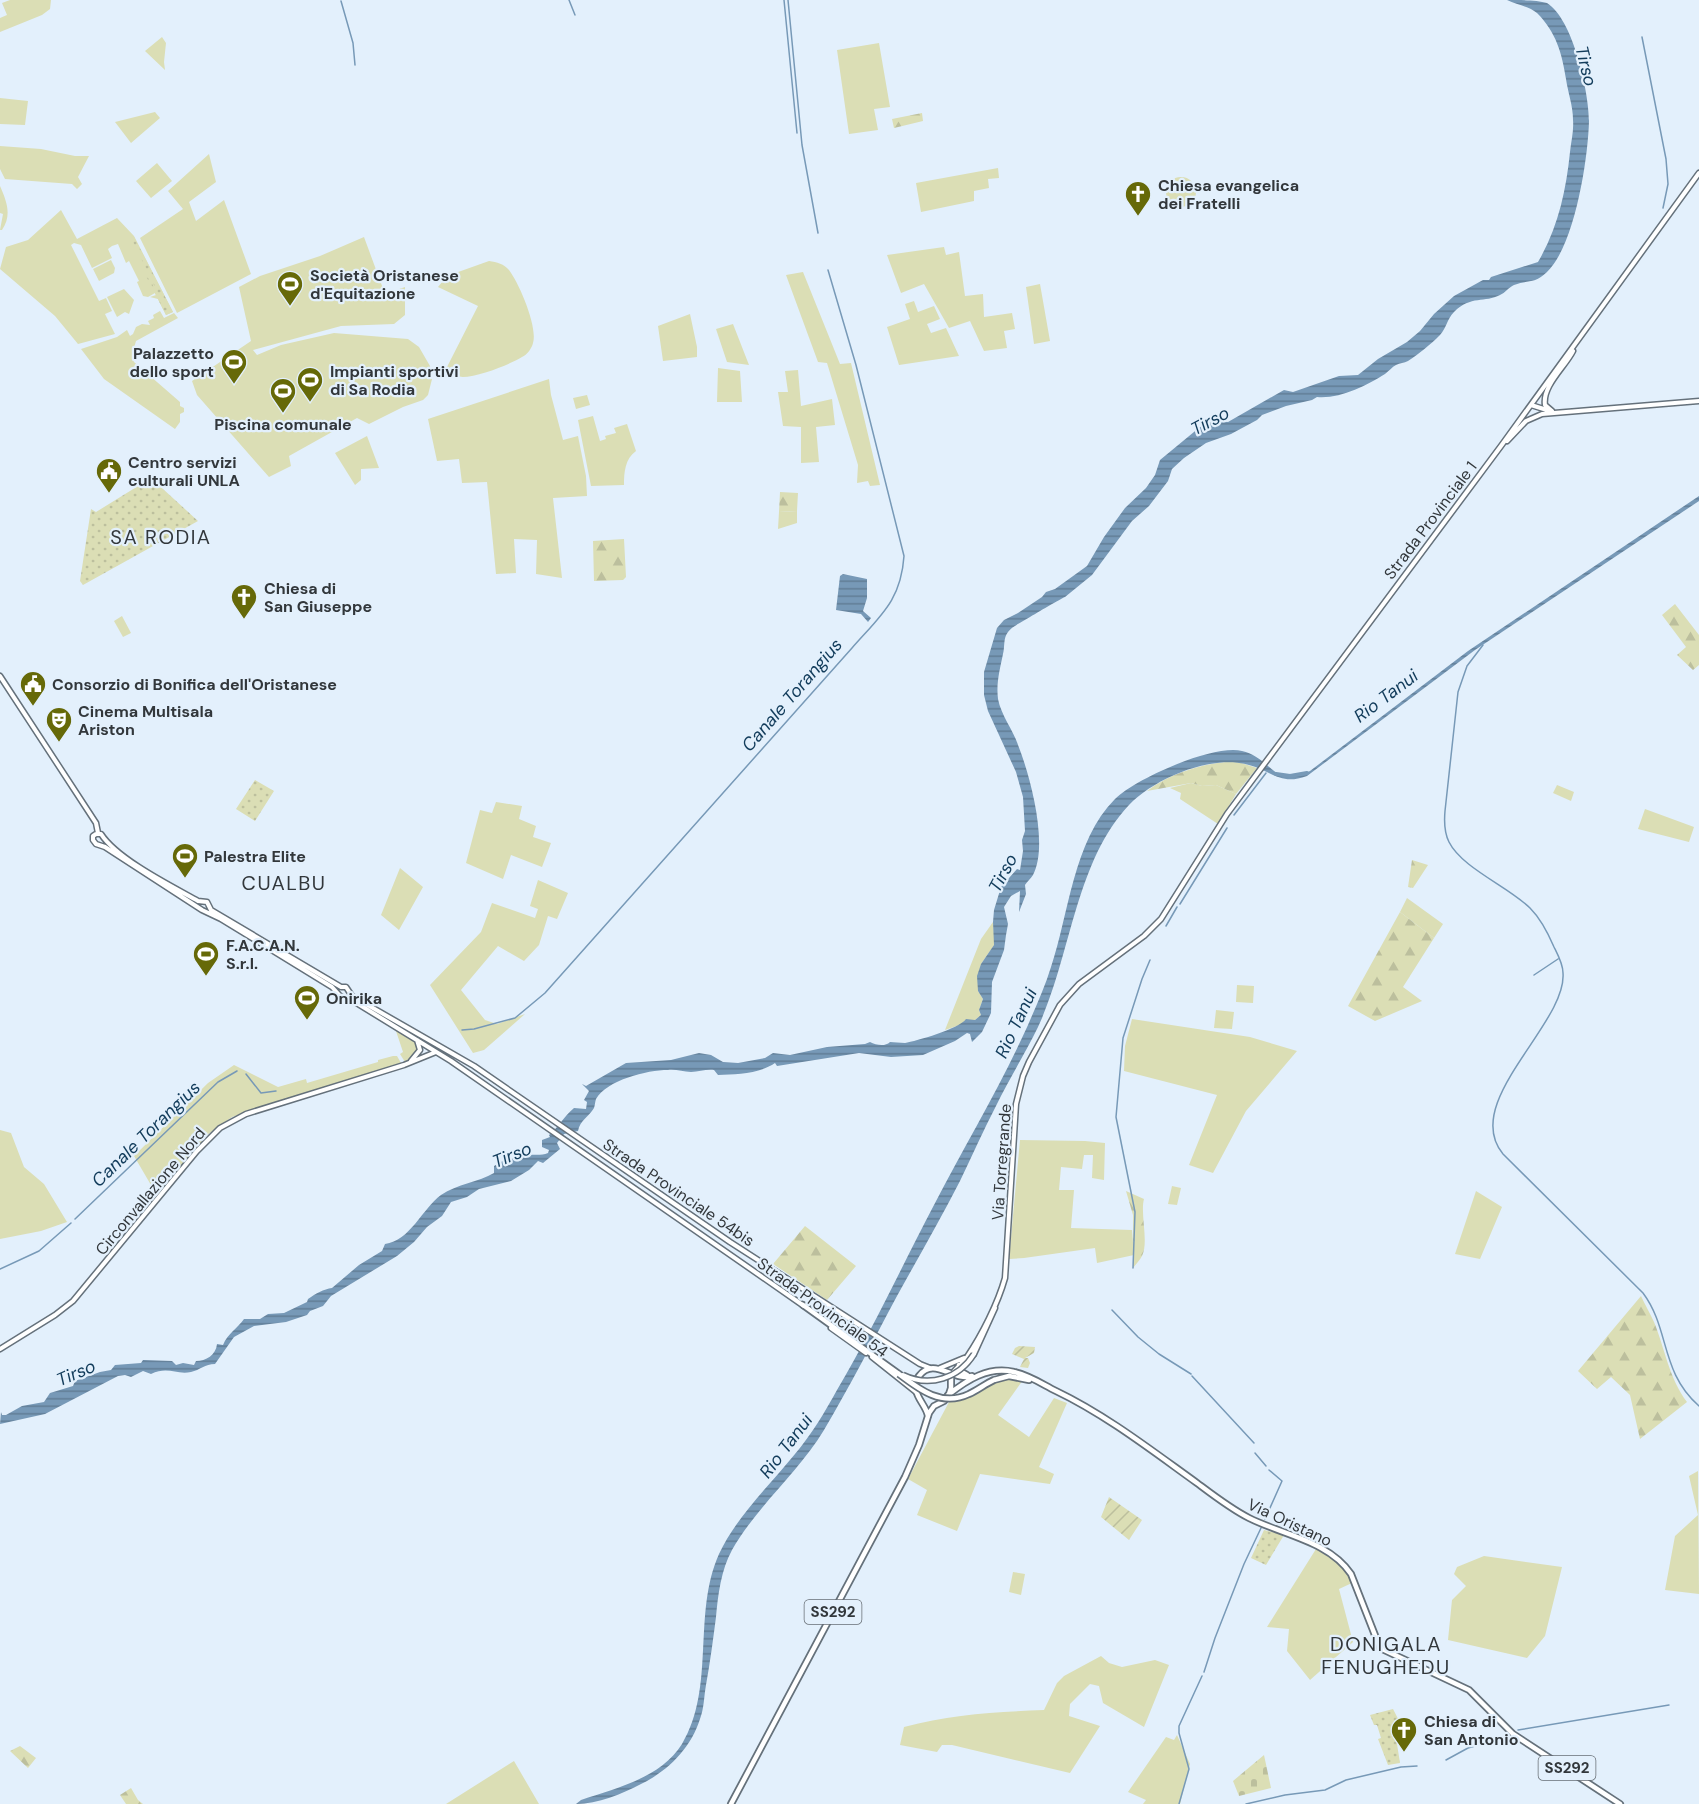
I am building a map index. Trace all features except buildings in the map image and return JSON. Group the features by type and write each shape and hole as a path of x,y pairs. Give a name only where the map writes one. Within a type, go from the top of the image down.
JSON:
{"main road":[{"name":"Strada Provinciale 1","path":"1184,884 1227,814 1501,446 1699,173"},
{"path":"1552,411 1545,405 1545,395 1568,361 1576,344"},
{"path":"1501,446 1526,421 1542,414 1699,401"},
{"path":"1531,405 1552,411 1570,411"},
{"path":"1531,405 1542,414"},
{"path":"0,676 96,823 98,833 107,843 207,909 339,989 347,988 346,995"},
{"path":"98,833 94,835 94,843 201,905 207,903 207,909"},
{"path":"99,844 103,838"},
{"name":"Via Torregrande","path":"972,1354 999,1296 1006,1273 1016,1104 1029,1062 1049,1022 1068,995 1079,984 1153,928 1184,884"},
{"path":"339,989 340,996 346,995 415,1036 420,1050 409,1063"},
{"name":"Strada Provinciale 54","path":"415,1036 803,1305"},
{"name":"Strada Provinciale 54bis","path":"415,1036 492,1078 712,1230 920,1364 930,1368"},
{"name":"Circonvallazione Nord","path":"0,1348 56,1315 73,1301 197,1151 220,1128 246,1114 409,1063 436,1052"},
{"path":"803,1305 924,1392 942,1398 965,1396 994,1380 1009,1376 1034,1380"},
{"name":"Strada Provinciale 54","path":"849,1338 916,1392"},
{"path":"948,1395 951,1388 951,1375 972,1354"},
{"path":"928,1416 926,1407 916,1392 917,1379 930,1368 940,1368 972,1354"},
{"path":"900,1374 919,1381 943,1378 960,1371 972,1354"},
{"path":"960,1365 962,1373 974,1376"},
{"name":"SS292","path":"940,1368 951,1375"},
{"name":"Via Oristano","path":"951,1375 966,1378 988,1372 1007,1371 1034,1380 1094,1411 1249,1518 1292,1534 1336,1557 1346,1565 1351,1574 1380,1648 1463,1686 1513,1734 1620,1804"},
{"name":"Via Oristano","path":"948,1395 974,1376"},
{"name":"SS292","path":"731,1804 905,1477 919,1446 928,1416 936,1404 944,1401 948,1395"},
{"path":"920,1398 927,1403 936,1404"}],"green space":[{"path":"10,0 51,0 50,9 42,15 0,32 0,18 7,15 2,3"},
{"path":"162,37 166,43 165,70 145,51"},
{"path":"879,43 890,107 874,109 878,130 849,134 837,50"},
{"path":"0,98 28,101 25,125 0,124"},
{"path":"155,112 160,118 131,143 115,122"},
{"path":"922,113 923,121 894,128 892,119"},
{"path":"0,146 89,156 78,177 82,184 77,189 72,184 5,179 0,169"},
{"path":"209,154 216,182 189,202 196,221 224,200 251,274 177,313 140,238 183,209 168,191"},
{"path":"157,163 172,181 151,198 136,181"},
{"path":"998,168 999,178 988,179 989,188 974,191 974,201 921,212 916,183"},
{"path":"1181,177 1192,181 1196,192 1192,203 1181,207 1170,203 1166,192 1170,181"},
{"path":"0,186 8,214 2,230 0,230 3,214 0,213"},
{"path":"61,210 77,239 117,218 134,236 173,312 166,315 158,299 150,297 156,295 155,293 148,297 143,296 137,282 139,281 129,261 126,263 118,244 108,249 112,258 92,268 81,245 74,243 71,245 99,301 106,298 112,311 105,314 115,334 78,344 55,316 0,269 6,247 28,240"},
{"path":"134,237 173,312 166,315 140,264 142,263 155,290 131,238"},
{"name":"Impianti sportivi di Sa Rodia","path":"364,237 385,294 405,287 405,315 394,324 341,326 253,350 257,355 281,345 334,333 408,339 419,347 430,366 432,379 428,395 423,400 369,424 357,418 289,456 291,466 269,477 197,395 192,381 251,341 239,287 260,276 320,256"},
{"path":"944,247 946,255 959,252 965,296 983,294 984,317 1012,313 1015,329 1004,331 1007,348 984,351 970,321 949,328 924,284 901,293 887,255"},
{"path":"111,260 115,268 114,273 99,281 93,269"},
{"path":"489,261 507,268 518,285 533,327 533,343 526,355 509,364 480,374 457,376 447,367 478,306 438,287 447,276"},
{"path":"803,272 840,364 851,363 880,485 870,486 868,481 857,483 858,465 827,363 818,362 786,275"},
{"path":"1040,284 1050,341 1034,344 1026,287"},
{"path":"124,289 134,300 129,314 125,312 117,317 107,297"},
{"path":"914,301 918,312 934,306 940,319 927,324 931,333 946,328 959,356 899,365 887,327 910,319 905,304"},
{"path":"160,311 164,318 174,313 178,318 136,341 132,355 134,362 184,408 184,412 180,414 180,422 175,429 104,379 81,349 117,337 127,330 130,336 136,327 142,324 150,325 148,321"},
{"path":"690,314 697,357 663,361 658,326"},
{"path":"733,324 749,365 727,362 716,329"},
{"path":"718,368 740,371 742,402 717,402"},
{"path":"798,370 801,406 832,399 835,425 816,427 819,462 801,463 801,427 783,426 778,392 788,392 785,371"},
{"path":"549,379 563,440 578,436 586,476 587,496 553,498 562,578 536,574 537,540 514,539 516,573 496,574 487,482 462,483 459,459 437,461 428,419"},
{"path":"587,395 590,405 576,409 573,398"},
{"path":"593,416 600,441 606,439 605,436 616,433 614,428 627,424 636,451 627,462 624,485 591,486 578,420"},
{"path":"367,436 379,468 361,469 361,480 355,485 335,453"},
{"path":"151,478 198,521 83,585 80,581 91,509 96,512"},
{"path":"780,492 798,493 797,511 779,512"},
{"path":"797,511 797,523 778,529 779,512"},
{"path":"624,539 626,577 623,580 594,581 593,541"},
{"path":"1675,604 1699,635 1699,665 1693,670 1677,655 1686,647 1662,615"},
{"path":"122,616 131,633 123,637 114,621"},
{"path":"1235,761 1257,768 1236,794 1216,785 1202,786 1191,783 1147,791 1189,770"},
{"path":"255,780 274,791 255,821 236,809"},
{"path":"1191,783 1202,786 1216,785 1236,794 1218,824 1180,799 1181,793 1170,788"},
{"path":"1557,785 1574,792 1571,801 1553,793"},
{"path":"496,802 522,806 519,819 536,826 533,837 551,843 542,867 511,855 503,879 466,863 480,810 492,813"},
{"path":"1645,809 1694,827 1689,842 1638,829"},
{"path":"1412,860 1428,865 1413,888 1408,887"},
{"path":"400,868 423,887 399,930 381,915"},
{"path":"538,880 568,893 557,919 548,916 539,945 524,961 498,946 461,990 485,1020 497,1024 525,1014 484,1050 473,1053 430,985 481,932 492,903 535,918 538,909 530,906"},
{"path":"1407,898 1443,924 1434,938 1400,912"},
{"path":"1400,912 1434,938 1403,987 1422,1001 1375,1021 1348,1006"},
{"path":"993,922 995,944 981,964 978,991 983,999 979,1010 981,1015 975,1020 945,1030 981,939"},
{"path":"1237,985 1254,986 1253,1003 1236,1002"},
{"path":"1216,1010 1234,1012 1232,1029 1214,1028"},
{"path":"1132,1019 1250,1037 1297,1051 1246,1111 1213,1173 1189,1165 1217,1095 1124,1071 1125,1046"},
{"path":"395,1028 415,1040 418,1049 408,1061 405,1062 400,1054 403,1052"},
{"path":"397,1056 401,1063 232,1117 207,1135 158,1197 134,1156 208,1083 234,1065 278,1087 306,1079 307,1083"},
{"path":"0,1130 11,1133 24,1167 44,1184 67,1222 41,1231 0,1239"},
{"path":"1020,1140 1105,1143 1104,1180 1092,1178 1093,1155 1084,1155 1082,1169 1061,1167 1059,1190 1074,1190 1071,1228 1132,1230 1134,1255 1097,1263 1095,1248 1009,1259"},
{"path":"1172,1186 1181,1188 1177,1205 1168,1204"},
{"path":"1126,1191 1144,1199 1144,1250 1133,1268 1133,1215"},
{"path":"1476,1191 1502,1207 1480,1259 1455,1254"},
{"path":"805,1226 856,1266 827,1300 773,1264"},
{"path":"1641,1296 1654,1322 1676,1383 1687,1402 1640,1439 1630,1395 1611,1377 1597,1389 1578,1371"},
{"path":"1019,1346 1035,1347 1034,1353 1025,1358 1028,1358 1030,1363 1028,1368 1020,1367 1024,1359 1012,1354"},
{"path":"1006,1377 1023,1380 998,1415 1029,1437 1054,1398 1067,1403 1039,1467 1054,1474 1050,1484 980,1474 957,1531 917,1515 927,1490 908,1479 949,1402 973,1396"},
{"path":"1698,1471 1699,1594 1665,1590 1675,1536 1698,1515 1689,1476"},
{"path":"1109,1497 1142,1520 1129,1540 1101,1517"},
{"path":"1264,1530 1284,1535 1266,1565 1251,1558"},
{"path":"1316,1549 1341,1567 1352,1583 1339,1589 1353,1642 1310,1680 1287,1651 1289,1629 1267,1627"},
{"path":"1484,1556 1562,1567 1545,1636 1527,1658 1448,1640 1452,1600 1466,1586 1454,1574 1457,1567"},
{"path":"1013,1572 1025,1574 1021,1595 1009,1592"},
{"path":"1101,1656 1109,1663 1122,1667 1155,1660 1169,1665 1144,1727 1103,1703 1099,1686 1090,1684 1070,1704 1069,1716 1100,1726 1070,1773 952,1745 942,1745 937,1752 900,1745 904,1727 974,1714 1044,1710 1057,1683 1064,1676"},
{"path":"1393,1709 1410,1742 1397,1744 1400,1763 1388,1765 1378,1739 1381,1738 1377,1725 1374,1725 1370,1715"},
{"path":"1177,1735 1190,1764 1180,1804 1143,1804 1146,1800 1128,1792 1166,1737 1174,1740"},
{"path":"20,1746 36,1758 28,1768 10,1751"},
{"path":"1264,1755 1271,1788 1239,1796 1233,1781"},
{"path":"514,1761 539,1804 446,1804"},
{"path":"131,1788 143,1804 126,1804 120,1795"}],"water":[{"path":"1507,0 1543,2 1556,11 1572,40 1583,75 1589,121 1586,157 1578,201 1557,259 1539,278 1514,285 1494,297 1466,303 1452,315 1442,333 1429,345 1408,361 1396,365 1370,383 1344,394 1317,397 1286,406 1262,415 1231,434 1206,443 1172,469 1168,481 1149,506 1132,521 1092,575 1065,597 1018,624 1006,634 999,676 998,699 1016,739 1028,774 1036,810 1039,846 1037,862 1033,875 1025,885 1026,894 1019,912 1020,891 1011,896 1004,907 1008,924 1004,950 992,982 991,1013 982,1032 972,1042 970,1034 967,1033 923,1055 891,1057 859,1053 777,1066 775,1063 769,1067 740,1074 718,1075 714,1070 691,1072 671,1070 628,1077 601,1092 594,1108 578,1131 564,1134 557,1143 560,1149 543,1163 538,1161 529,1170 511,1181 479,1189 467,1197 451,1202 442,1216 397,1256 331,1296 323,1306 310,1311 307,1315 286,1322 254,1326 234,1337 215,1364 191,1372 162,1371 151,1374 143,1371 131,1377 118,1376 45,1414 0,1424 1,1412 2,1415 6,1415 22,1406 44,1402 50,1393 73,1386 75,1381 111,1370 115,1365 141,1363 143,1360 172,1361 176,1365 183,1363 194,1365 196,1361 207,1359 213,1354 217,1344 223,1345 227,1337 244,1319 260,1319 268,1314 284,1313 307,1302 308,1299 326,1289 332,1288 359,1265 382,1251 385,1244 402,1237 441,1195 494,1173 494,1166 506,1159 518,1158 519,1155 526,1154 548,1153 549,1150 542,1147 542,1140 550,1137 549,1135 574,1108 586,1109 587,1102 584,1100 589,1091 582,1084 586,1086 626,1063 671,1060 699,1053 711,1055 723,1062 738,1063 765,1058 773,1053 790,1055 827,1047 870,1042 880,1045 890,1042 905,1043 955,1027 966,1019 975,1020 981,1015 979,1010 983,999 978,991 977,976 981,964 994,945 994,910 1001,887 1017,869 1020,870 1022,840 1025,831 1023,797 1016,772 988,711 984,695 984,672 997,628 1004,620 1042,597 1046,592 1055,589 1087,566 1125,508 1146,488 1155,475 1160,460 1200,427 1216,420 1228,422 1284,390 1293,392 1339,376 1358,375 1378,359 1407,342 1454,296 1483,280 1489,280 1491,277 1538,262 1556,223 1563,195 1573,132 1572,110 1560,52 1549,28 1534,11"},
{"path":"1699,496 1699,501 1475,650 1307,776 1298,779 1283,778 1249,765 1234,762 1218,763 1185,771 1169,778 1140,795 1129,805 1111,828 1097,854 1085,882 1059,971 1038,1027 952,1196 824,1430 814,1446 753,1519 728,1558 719,1591 702,1711 691,1740 677,1758 651,1779 610,1798 576,1804 650,1773 673,1756 682,1744 692,1722 698,1699 707,1601 711,1577 719,1554 744,1514 812,1431 828,1407 875,1322 1028,1025 1051,967 1081,857 1101,816 1115,799 1156,773 1194,758 1229,750 1252,755 1280,774 1298,776 1310,771 1468,651"},
{"path":"843,574 867,579 867,598 863,611 871,618 868,622 861,614 836,610 840,576"}],"waterway":[{"path":"569,0 575,15"},
{"path":"784,0 797,133"},
{"path":"788,0 802,145 818,233"},
{"path":"341,1 353,43 355,65"},
{"path":"1642,37 1666,159 1668,184 1663,208"},
{"name":"Canale Torangius","path":"462,1030 515,1018 545,993 872,626 894,596 899,585 904,556 856,365 828,270"},
{"path":"1483,645 1467,666 1458,692 1445,811 1446,834 1455,851 1464,860 1521,900 1534,912 1541,921 1560,960 1563,973 1560,993 1549,1015 1504,1087 1495,1111 1493,1133 1503,1154 1643,1293 1658,1321 1671,1365 1687,1393 1699,1406"},
{"path":"1234,815 1266,773"},
{"name":"Rio Tanui","path":"1276,774 1290,776 1307,773"},
{"path":"1180,904 1227,828"},
{"path":"1166,926 1177,907"},
{"path":"1534,975 1558,959"},
{"path":"1133,1268 1135,1212 1116,1117 1123,1038 1150,960"},
{"name":"Canale Torangius","path":"75,1219 218,1082 237,1071"},
{"name":"Canale Torangius","path":"246,1074 261,1093 276,1091"},
{"name":"Canale Torangius","path":"0,1269 39,1251 71,1223"},
{"path":"1112,1310 1138,1337 1159,1354 1191,1374"},
{"path":"1192,1376 1254,1443"},
{"path":"1255,1453 1266,1466"},
{"path":"1265,1519 1282,1481 1269,1470"},
{"path":"1204,1672 1244,1564 1261,1528"},
{"path":"1179,1804 1189,1769 1179,1726 1202,1676"},
{"path":"1518,1730 1669,1705"},
{"path":"1446,1760 1468,1748 1506,1737"},
{"path":"1246,1804 1285,1795 1325,1790 1346,1780 1401,1767 1417,1766"}],"place":[{"name":"Chiesa evangelica dei Fratelli","path":"1138,217"},
{"name":"Società Oristanese d'Equitazione","path":"290,307"},
{"name":"Palazzetto dello sport","path":"234,385"},
{"name":"Impianti sportivi di Sa Rodia","path":"310,403"},
{"name":"Piscina comunale","path":"283,414"},
{"name":"Centro servizi culturali UNLA","path":"109,494"},
{"name":"Chiesa di San Giuseppe","path":"244,620"},
{"name":"Consorzio di Bonifica dell'Oristanese","path":"33,707"},
{"name":"Cinema Multisala Ariston","path":"59,743"},
{"name":"Palestra Elite","path":"185,879"},
{"name":"F.A.C.A.N. S.r.l.","path":"206,977"},
{"name":"Onirika","path":"307,1021"},
{"name":"Chiesa di San Antonio","path":"1404,1753"}],"district":[{"name":"SA RODIA","path":"161,537"},
{"name":"CUALBU","path":"284,883"},
{"name":"DONIGALA FENUGHEDU","path":"1386,1656"}],"water label":[{"name":"Tirso","path":"1586,66"},
{"name":"Tirso","path":"1210,421"},
{"name":"Tirso","path":"1003,873"},
{"name":"Tirso","path":"512,1155"},
{"name":"Tirso","path":"76,1373"}]}
